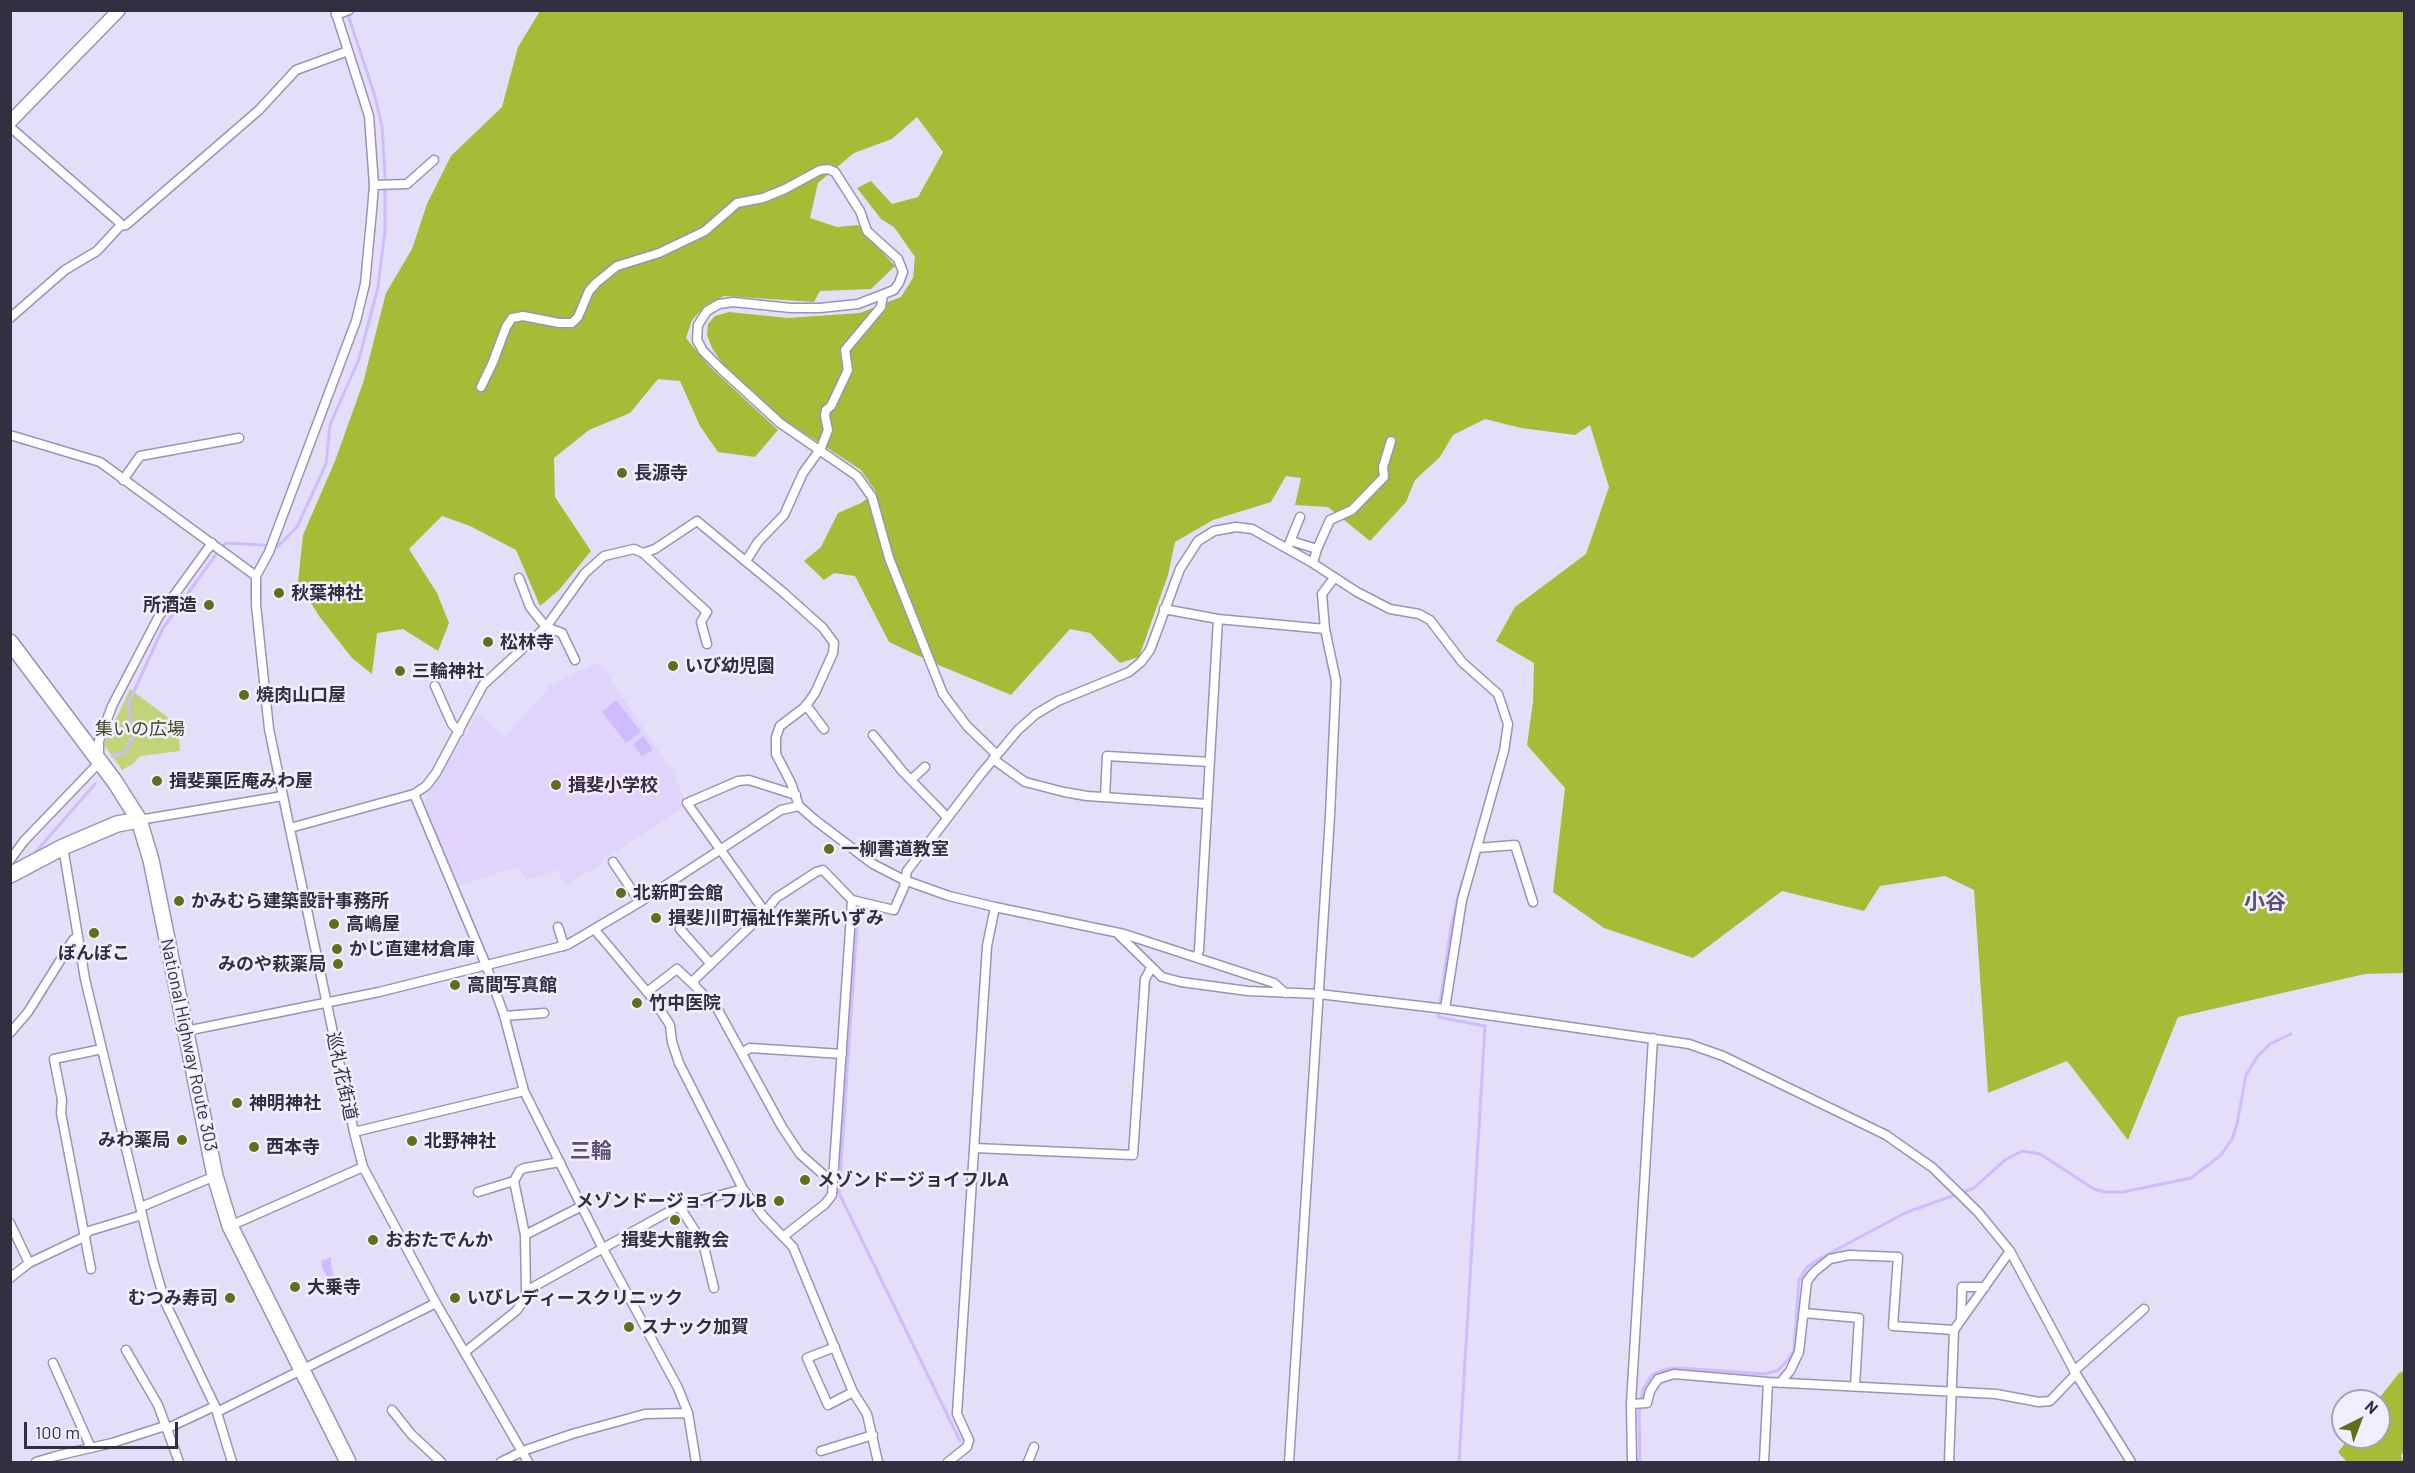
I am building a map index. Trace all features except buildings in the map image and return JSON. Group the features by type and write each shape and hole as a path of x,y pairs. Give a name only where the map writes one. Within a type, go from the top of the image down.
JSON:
{"highway":[{"name":"National Highway Route 303","path":"10,642 99,760 139,820 152,860 216,1176 230,1226 348,1462"},
{"path":"10,875 63,847 117,824 139,820"}],"street":[{"path":"10,122 119,10"},
{"path":"10,435 100,462 256,576 268,552 356,321 365,284 374,185 369,116 336,13 349,10"},
{"path":"120,226 126,225 260,110 296,70 348,51"},
{"path":"10,127 119,222 120,226"},
{"path":"374,185 407,184 434,160"},
{"path":"481,387 512,318 523,316 559,323 572,323 578,317 589,291 617,266 659,253 705,231 737,203 763,198 828,169 835,172 860,211 867,231 898,259 903,272 894,290 858,304 820,308 791,309 733,302 718,304 707,311 698,325 697,340 721,369 780,423 857,476 872,497 889,558 943,694 995,757 1025,782 1064,792 1207,804"},
{"path":"10,318 65,270 98,251 120,226"},
{"path":"746,561 758,542 784,515 799,481 818,451 828,430 826,410 831,406 848,370 845,350 881,307 883,295"},
{"path":"123,480 140,456 238,438"},
{"path":"1313,563 1330,520 1352,510 1384,477 1383,467 1390,441"},
{"path":"1285,548 1292,541 1300,517"},
{"path":"643,553 655,549 697,521 823,627 834,643 833,653 815,693 806,705 780,726 776,737 776,754 799,806 873,864 904,880 995,908 1105,930 1119,935 1162,977 1181,982 1248,991 1319,994 1445,1009 1689,1044 1723,1056 1886,1135 1933,1168 1975,1209 2010,1251 2075,1373 2131,1462"},
{"path":"695,986 694,981 765,912 776,898 816,872 823,870 852,900 894,910 904,887 907,871 1018,730 1036,714 1058,701 1129,672 1141,662 1150,650 1180,569 1198,541 1214,531 1236,527 1252,529 1390,609 1419,614 1430,620 1462,662 1498,694 1508,724 1504,751 1462,900 1445,1009"},
{"path":"1292,541 1317,549"},
{"path":"10,860 24,841 58,808 99,760 99,741 112,706 159,616 213,544"},
{"path":"290,828 414,794 426,786 459,732 483,684 546,627 585,573 604,556 634,549 643,553 707,612 701,622 707,644"},
{"name":"巡礼花街道","path":"256,576 256,605 269,729 363,1167 436,1303 528,1462"},
{"path":"519,578 530,607 546,627 562,633 574,660"},
{"path":"1288,1462 1330,816 1336,681 1325,629 1322,594 1334,578"},
{"path":"1164,609 1218,619 1325,629"},
{"path":"1197,957 1218,619"},
{"path":"435,686 452,724 459,732"},
{"path":"806,705 824,729"},
{"path":"873,735 947,818"},
{"path":"1105,797 1107,756 1210,762"},
{"path":"911,780 925,767"},
{"path":"765,912 687,803 738,782 749,780 796,795"},
{"path":"414,794 486,965 504,1016 524,1091 602,1247 678,1388 688,1413 696,1462"},
{"path":"139,820 283,796"},
{"path":"186,1031 379,992 564,946 640,902 781,810 799,806"},
{"path":"1477,848 1515,845 1533,902"},
{"path":"63,847 85,978 165,1302 216,1409 232,1462"},
{"path":"612,862 640,902"},
{"path":"784,1236 825,1204 832,1195 852,900"},
{"path":"948,1462 967,1447 969,1440 957,1414 987,946 995,908"},
{"path":"685,923 680,929 711,964"},
{"path":"558,927 564,946"},
{"path":"595,930 647,992 670,1025 672,1042 679,1063 743,1189 764,1217 794,1247 854,1392 867,1414 878,1462"},
{"path":"1119,935 1124,934 1274,983 1285,993"},
{"path":"10,1033 28,1011 73,940 78,936"},
{"path":"647,992 677,969 695,986 718,1010 782,1127 800,1154 833,1183"},
{"path":"975,1148 1132,1155 1145,979 1150,970"},
{"path":"504,1016 544,1013"},
{"path":"1632,1462 1631,1404 1653,1038"},
{"path":"742,1053 750,1048 842,1054"},
{"path":"91,1269 54,1059 102,1049"},
{"path":"354,1132 524,1091"},
{"path":"465,1352 516,1311 526,1298 525,1234 514,1181 520,1170 560,1162"},
{"path":"230,1226 363,1167"},
{"path":"10,1278 29,1263 84,1237 89,1231 142,1211 216,1176"},
{"path":"478,1192 514,1181"},
{"path":"526,1291 602,1247 609,1247 679,1206 743,1189"},
{"path":"525,1234 582,1206"},
{"path":"679,1206 703,1243 714,1288"},
{"path":"10,1223 29,1263"},
{"path":"1949,1462 1954,1330 2010,1251"},
{"path":"1780,1383 1790,1371 1799,1352 1807,1281 1830,1259 1849,1255 1898,1257 1893,1326 1954,1330"},
{"path":"1961,1321 1962,1287 1985,1287"},
{"path":"36,1462 166,1428 216,1409 436,1303"},
{"path":"1631,1404 1647,1403 1650,1391 1658,1379 1674,1374 1780,1383 1996,1394 2039,1402 2050,1401 2075,1373 2145,1309"},
{"path":"1804,1312 1859,1318 1855,1386"},
{"path":"835,1347 807,1358 828,1405 854,1392"},
{"path":"126,1350 158,1405 179,1462"},
{"path":"53,1363 91,1448"},
{"path":"1764,1462 1768,1382"},
{"path":"392,1410 411,1434 441,1462"},
{"path":"501,1462 523,1451 572,1434 645,1414 688,1413"},
{"path":"820,1451 873,1435"},
{"path":"1028,1462 1034,1447"}],"shaded area":[{"name":"揖斐小学校","path":"599,662 673,773 687,805 602,860 602,864 567,884 562,881 557,870 527,880 517,867 459,886 424,804 426,797 478,714 505,737 552,684"},
{"path":"616,700 641,732 626,743 602,712"},
{"path":"643,736 653,750 642,756 633,745"},
{"path":"331,1257 335,1280 330,1282 322,1268 321,1261"}],"green space":[{"path":"540,11 2404,11 2404,973 2365,974 2178,1017 2128,1140 2067,1061 1988,1093 1974,890 1945,876 1880,886 1864,911 1782,891 1693,958 1604,928 1553,892 1565,788 1527,745 1533,702 1534,663 1496,641 1515,607 1586,554 1609,487 1590,425 1575,435 1521,428 1485,419 1453,435 1440,457 1415,480 1406,502 1370,541 1328,507 1295,505 1301,478 1286,476 1271,502 1213,520 1175,542 1168,575 1139,657 1120,663 1090,633 1070,629 1011,695 889,642 855,576 834,573 824,580 804,561 821,547 838,513 861,503 876,492 861,470 783,419 724,366 712,348 707,335 708,324 715,316 729,312 788,318 860,313 901,297 913,278 915,257 894,227 881,219 857,188 871,181 892,204 918,197 943,152 917,117 892,139 854,153 818,183 810,218 837,227 858,225 895,266 871,289 820,291 814,302 724,296 706,305 692,320 686,338 710,367 778,430 755,457 718,452 700,426 680,381 658,379 630,413 589,430 554,458 555,497 591,551 559,590 540,606 516,550 470,526 442,516 409,549 437,593 449,623 438,651 403,629 377,633 372,674 352,658 319,616 298,582 303,535 335,461 363,383 386,293 412,249 427,204 451,156 502,107 518,47"},
{"name":"集いの広場","path":"130,689 178,725 180,751 140,756 133,764 122,770 104,745"},
{"path":"2404,1371 2404,1452 2401,1455 2403,1462 2347,1462 2338,1452 2340,1449 2391,1449 2391,1389 2386,1389 2399,1373"}],"waterway":[{"path":"112,756 125,752 134,735 128,704 163,628 217,553 226,543 278,546 297,527 326,464 330,425 359,359 378,287 385,230 382,126 374,93 347,12"},
{"path":"33,855 95,784"},
{"path":"1459,1462 1485,1026 1438,1017 1451,927 1462,881"},
{"path":"840,1178 858,908"},
{"path":"1640,1462 1639,1414 1643,1389 1652,1375 1667,1369 1681,1368 1764,1374 1777,1371 1794,1350 1799,1280 1807,1267 1819,1259 1905,1213 1974,1188 2005,1160 2022,1151 2040,1154 2094,1189 2105,1192 2123,1192 2191,1178 2221,1155 2232,1139 2246,1075 2257,1057 2270,1044 2291,1034"},
{"path":"840,1189 839,1193 960,1441"}],"place":[{"name":"長源寺","path":"622,473"},
{"name":"秋葉神社","path":"279,593"},
{"name":"所酒造","path":"209,605"},
{"name":"松林寺","path":"488,642"},
{"name":"いび幼児園","path":"673,666"},
{"name":"三輪神社","path":"400,671"},
{"name":"焼肉山口屋","path":"244,695"},
{"name":"揖斐菓匠庵みわ屋","path":"157,781"},
{"name":"揖斐小学校","path":"556,785"},
{"name":"一柳書道教室","path":"829,849"},
{"name":"北新町会館","path":"621,893"},
{"name":"かみむら建築設計事務所","path":"179,901"},
{"name":"揖斐川町福祉作業所いずみ","path":"656,918"},
{"name":"高嶋屋","path":"334,924"},
{"name":"ぽんぽこ","path":"94,933"},
{"name":"かじ直建材倉庫","path":"337,949"},
{"name":"みのや萩薬局","path":"338,964"},
{"name":"高間写真館","path":"455,985"},
{"name":"竹中医院","path":"637,1003"},
{"name":"神明神社","path":"237,1103"},
{"name":"みわ薬局","path":"182,1140"},
{"name":"北野神社","path":"412,1141"},
{"name":"西本寺","path":"254,1147"},
{"name":"メゾンドージョイフルA","path":"805,1180"},
{"name":"メゾンドージョイフルB","path":"779,1201"},
{"name":"揖斐大龍教会","path":"675,1220"},
{"name":"おおたでんか","path":"373,1240"},
{"name":"大乗寺","path":"295,1287"},
{"name":"むつみ寿司","path":"230,1298"},
{"name":"いびレディースクリニック","path":"455,1298"},
{"name":"スナック加賀","path":"629,1327"}],"district":[{"name":"小谷","path":"2265,902"},
{"name":"三輪","path":"591,1151"}]}
